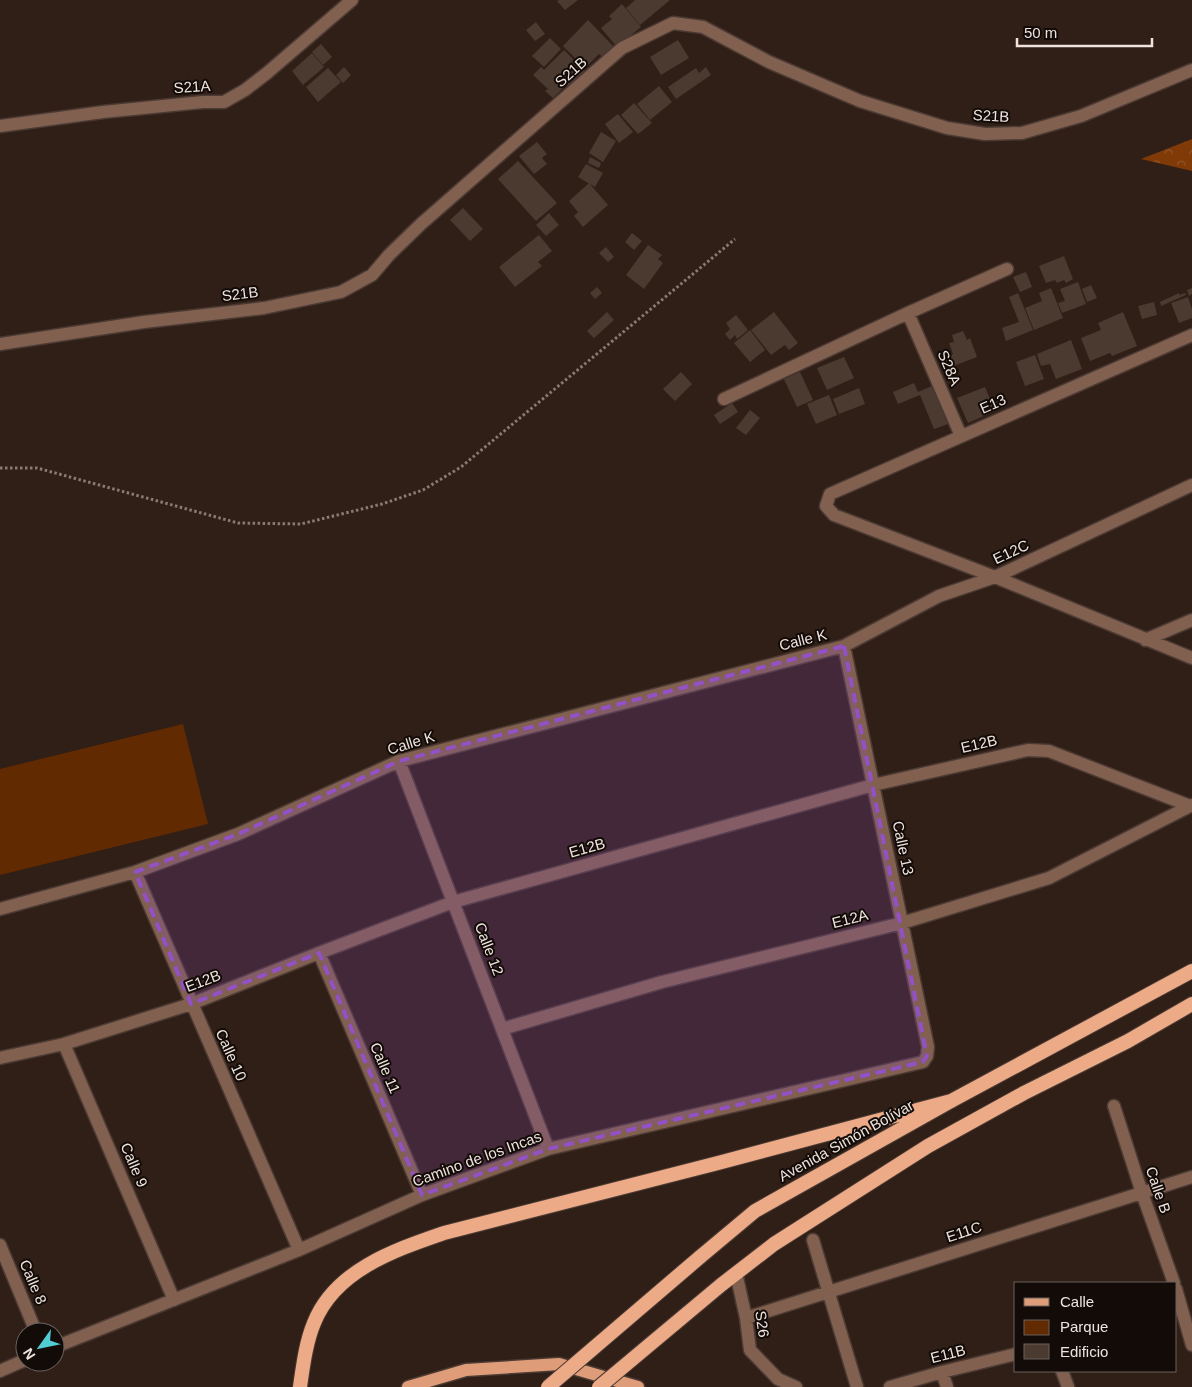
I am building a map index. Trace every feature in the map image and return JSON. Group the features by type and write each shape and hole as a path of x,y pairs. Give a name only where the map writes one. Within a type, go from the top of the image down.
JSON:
{"highway":[{"name":"Avenida Simón Bolívar","path":"548,1387 755,1211 951,1101 1192,971"},
{"path":"599,1387 721,1285 774,1244 928,1146 1024,1093 1128,1041 1192,1004"},
{"path":"300,1387 314,1323 324,1304 354,1274 373,1261 407,1246 444,1233 951,1101"}],"main road":[{"path":"408,1387 466,1370 559,1364 638,1387"}],"street":[{"name":"S21A","path":"0,126 104,112 203,102 224,102 245,90 267,73 352,0"},
{"name":"S21B","path":"0,344 144,322 264,308 341,292 372,275 389,255 421,224 622,48 673,23 703,27 769,62 860,101 947,128 985,134 1022,133 1081,116 1192,70"},
{"path":"724,398 908,313 1007,270"},
{"name":"S28A","path":"908,313 961,436"},
{"name":"E13","path":"995,577 834,515 826,506 830,494 1192,335"},
{"name":"E12C","path":"844,646 939,596 995,577 1192,485"},
{"path":"995,577 1192,658"},
{"path":"1145,640 1192,620"},
{"name":"Calle K","path":"0,910 135,872 238,834 399,761 844,646"},
{"name":"Calle 13","path":"844,646 928,1047 927,1056"},
{"name":"E12B","path":"0,1058 64,1044 191,1004 319,952 453,902 873,785 1028,750 1049,751 1191,805"},
{"name":"Calle 12","path":"399,761 548,1149"},
{"name":"E12A","path":"502,1030 662,982 902,923 1049,878 1191,805"},
{"name":"Calle 10","path":"135,872 299,1250"},
{"name":"Calle 11","path":"319,952 422,1195"},
{"name":"Calle 9","path":"64,1044 174,1300"},
{"name":"Camino de los Incas","path":"65,1343 299,1250 422,1195 548,1149 923,1062 927,1056"},
{"name":"Calle B","path":"1114,1106 1174,1282"},
{"name":"E11C","path":"746,1318 1192,1177"},
{"path":"813,1240 857,1387"},
{"name":"Calle 8","path":"0,1245 32,1322"},
{"name":"S26","path":"736,1273 746,1318 750,1350 778,1379 796,1387"},
{"path":"1181,1297 1192,1345"},
{"name":"E11B","path":"890,1387 1014,1354"},
{"path":"0,1370 15,1364"},
{"path":"942,1372 947,1387"},
{"path":"1062,1372 1068,1387"}],"path":[{"path":"0,468 37,468 238,523 301,524 382,504 423,490 461,467 735,239"}],"highlighted area":[{"path":"844,646 927,1056 923,1062 548,1149 422,1195 319,953 191,1004 135,872 238,834 399,761"}],"green space":[{"path":"1192,139 1192,171 1141,159"},
{"path":"183,724 208,824 0,875 0,769"}],"building":[{"path":"578,0 565,10 557,1"},
{"path":"635,0 670,0 640,25 626,8"},
{"path":"622,4 641,27 617,47 601,28 612,19 609,16"},
{"path":"588,20 613,46 603,57 599,54 585,68 563,46"},
{"path":"536,22 545,34 535,41 526,30"},
{"path":"550,38 561,49 544,67 532,56"},
{"path":"678,40 689,58 661,75 650,57"},
{"path":"321,44 332,57 323,65 312,52"},
{"path":"564,50 586,72 570,89 566,85 553,98 545,91 548,89 533,75 541,67 544,70"},
{"path":"312,53 324,67 303,85 292,71"},
{"path":"344,67 351,75 343,83 336,75"},
{"path":"706,67 711,75 676,99 668,87 696,68 699,73"},
{"path":"328,68 341,82 318,102 306,87"},
{"path":"659,86 672,102 650,120 637,104"},
{"path":"634,103 652,123 638,134 621,115"},
{"path":"618,114 633,132 619,143 605,124"},
{"path":"601,132 616,141 603,162 589,153"},
{"path":"537,142 547,154 542,158 547,164 534,174 519,156"},
{"path":"590,157 601,163 599,168 588,163"},
{"path":"518,161 557,203 536,221 498,179"},
{"path":"586,164 603,173 595,187 578,177"},
{"path":"589,183 608,205 583,227 574,216 578,212 569,201"},
{"path":"463,208 483,229 470,241 450,220"},
{"path":"549,213 559,225 546,236 536,225"},
{"path":"632,233 642,241 634,250 625,242"},
{"path":"539,235 552,251 538,262 542,266 515,287 499,267"},
{"path":"648,245 662,255 658,259 663,263 644,289 626,275"},
{"path":"606,247 614,257 608,262 599,253"},
{"path":"1064,256 1073,279 1066,283 1064,280 1057,283 1055,280 1046,283 1039,266"},
{"path":"1026,272 1032,287 1020,292 1013,277"},
{"path":"1078,282 1086,304 1062,313 1058,303 1065,301 1060,289"},
{"path":"1091,285 1097,298 1087,302 1082,289"},
{"path":"597,287 602,293 595,299 590,293"},
{"path":"1051,288 1063,318 1034,330 1025,308 1042,301 1039,293"},
{"path":"1192,288 1192,294 1189,296 1187,290"},
{"path":"1018,293 1033,330 1006,341 1002,328 1019,322 1009,297"},
{"path":"1179,293 1179,295 1185,293 1186,295 1161,306 1160,302"},
{"path":"1188,297 1192,309 1192,318 1179,323 1171,303"},
{"path":"1154,302 1157,315 1142,319 1138,306"},
{"path":"607,312 614,320 594,338 587,331"},
{"path":"774,312 798,343 789,350 785,345 771,355 751,330"},
{"path":"1123,312 1137,346 1112,356 1110,353 1090,361 1081,338 1101,330 1098,323"},
{"path":"736,315 748,330 737,339 735,335 730,340 725,334 730,329 726,323"},
{"path":"750,330 765,350 750,362 734,343"},
{"path":"963,331 967,340 970,338 977,357 948,368 944,358 953,354 949,343 954,342 952,335"},
{"path":"1071,340 1082,369 1056,379 1050,364 1041,366 1037,354"},
{"path":"1035,355 1044,379 1025,386 1016,362"},
{"path":"844,357 854,378 827,390 817,368"},
{"path":"681,372 692,384 675,401 663,389"},
{"path":"800,372 813,400 797,407 784,379"},
{"path":"914,383 918,392 932,386 948,424 934,429 920,395 898,404 893,392"},
{"path":"985,387 995,411 968,423 957,398"},
{"path":"859,388 865,404 839,414 833,399"},
{"path":"829,395 837,415 816,424 807,404"},
{"path":"732,403 738,412 720,424 714,415"},
{"path":"750,410 760,418 746,435 736,428"}]}
